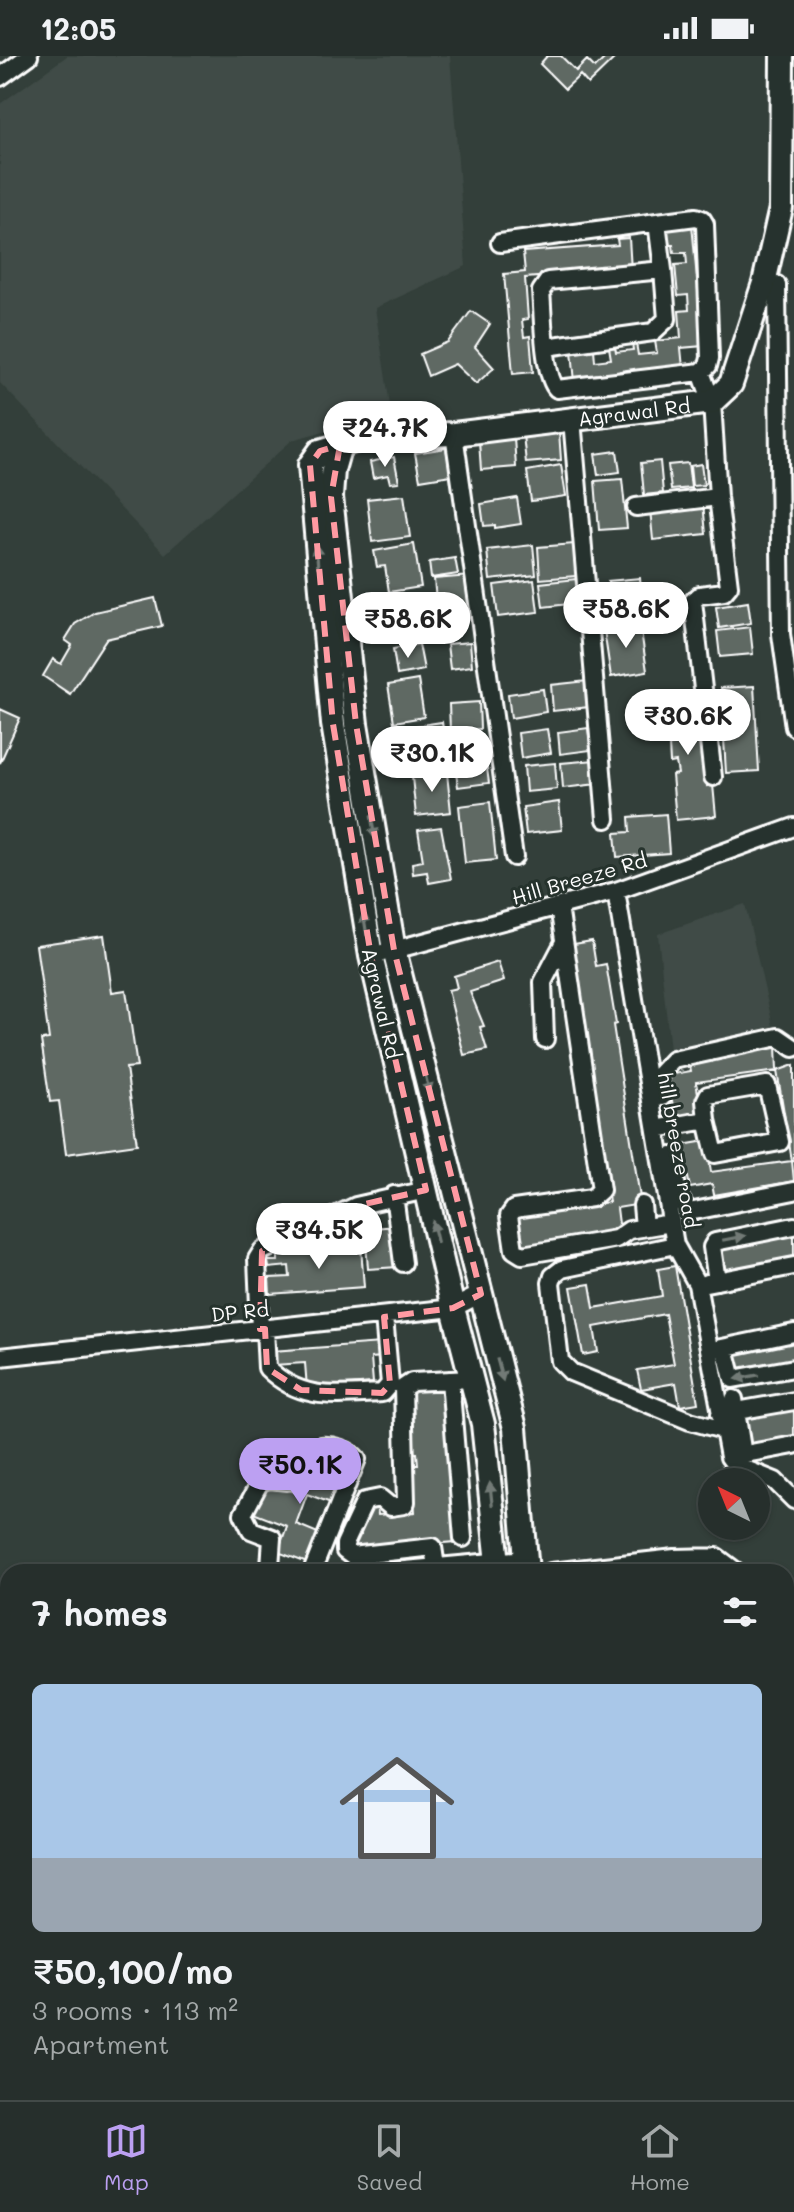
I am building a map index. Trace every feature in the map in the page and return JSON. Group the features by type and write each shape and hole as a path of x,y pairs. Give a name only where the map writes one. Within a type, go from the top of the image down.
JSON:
{"street":[{"path":"0,77 29,56"},
{"name":"Agrawal Rd","path":"499,1564 483,1424 460,1379 453,1308 371,956 333,724 310,465 320,451 368,437 454,434 712,402 731,384 770,284 781,208 782,56"},
{"path":"500,243 696,217 705,224 708,366 701,372 557,389 551,384 541,291 548,281 663,270"},
{"path":"546,347 653,332 667,319 657,222"},
{"path":"794,287 770,284 781,634 794,727"},
{"path":"701,372 712,402 718,497 729,586 724,592 700,595 693,601 713,777"},
{"path":"572,419 606,819"},
{"path":"454,434 514,857"},
{"name":"Agrawal Rd","path":"340,445 333,470 333,512 356,724 394,950 515,1428 526,1564"},
{"path":"636,507 718,497"},
{"name":"Hill Breeze Rd","path":"371,956 616,891 794,827"},
{"name":"hill breeze road","path":"616,891 661,1128 675,1245 697,1284 717,1349 736,1456"},
{"path":"559,906 601,1190 592,1198 514,1209 509,1216 514,1250 522,1255 616,1239 629,1230 671,1223"},
{"path":"545,1039 543,982 564,942"},
{"path":"794,1048 778,1037 673,1060 658,1076 661,1128 679,1198 689,1212 794,1191"},
{"path":"767,1085 780,1142 715,1154 707,1120 705,1101 708,1095 767,1085"},
{"path":"661,1128 707,1120"},
{"path":"384,1317 390,1384 382,1393 323,1396 301,1390 267,1368 257,1259 262,1251 356,1206 426,1190"},
{"path":"394,1195 403,1263"},
{"path":"642,1205 644,1227"},
{"path":"717,1281 712,1247 715,1242 794,1226"},
{"path":"675,1245 562,1269 553,1276 551,1283 560,1361 571,1372 690,1421 794,1401"},
{"path":"697,1284 794,1266"},
{"name":"DP Rd","path":"0,1357 453,1308 481,1294"},
{"path":"794,1333 717,1349 733,1379 794,1368"},
{"path":"436,1564 433,1547 352,1556 345,1551 345,1544 365,1501 380,1498 391,1507 406,1502 403,1388 412,1382 460,1379 463,1538"},
{"path":"270,1564 272,1538 251,1530 243,1514 260,1482 269,1479 287,1481 320,1446 330,1445 353,1454 357,1459 315,1564"},
{"path":"794,1445 736,1456 735,1465 775,1481 794,1500"},
{"path":"622,1564 675,1558 712,1564"}],"highlighted area":[{"path":"340,445 331,497 356,724 394,950 481,1294 453,1308 384,1317 390,1384 382,1393 301,1390 267,1368 265,1329 260,1329 262,1251 356,1206 426,1190 371,956 333,724 310,465 320,451"}],"shaded area":[{"path":"67,56 450,56 466,266 375,308 391,412 292,440 165,554 0,383 0,104"},
{"path":"745,904 773,1026 670,1050 658,934"}],"building":[{"path":"547,56 561,56 576,71 587,60 595,68 604,59 601,56 617,56 588,84 580,75 565,89 540,64"},
{"path":"692,224 703,346 681,348 683,368 634,374 634,369 620,371 621,376 584,376 585,381 575,382 572,351 594,349 595,361 611,359 609,347 615,346 616,352 633,350 632,344 636,343 638,355 657,353 655,341 681,338 679,311 689,310 688,295 678,296 675,265 687,264 686,253 674,253 673,245 668,245 666,226"},
{"path":"629,238 631,270 525,278 528,319 522,320 524,337 530,336 533,372 513,374 504,274 525,272 523,252 618,245 617,239"},
{"path":"471,311 490,324 475,347 494,368 476,384 455,364 428,376 420,354 448,342"},
{"path":"559,431 561,460 526,463 523,435"},
{"path":"514,438 516,467 481,470 479,441"},
{"path":"446,448 451,475 420,480 415,453"},
{"path":"617,451 620,472 598,475 595,454"},
{"path":"394,457 399,482 390,483 388,475 373,478 370,462"},
{"path":"660,461 663,493 644,495 641,463"},
{"path":"688,463 691,488 671,490 668,465"},
{"path":"701,464 704,485 692,486 690,466"},
{"path":"561,465 566,496 531,501 527,471"},
{"path":"622,479 627,528 599,530 595,481"},
{"path":"404,495 410,537 372,542 367,499"},
{"path":"517,498 521,524 495,528 495,525 484,526 481,504"},
{"path":"703,503 706,534 653,540 650,509"},
{"path":"414,544 421,587 389,592 385,566 377,567 374,551"},
{"path":"574,544 576,576 540,579 538,547"},
{"path":"533,545 536,575 490,580 487,550"},
{"path":"455,558 458,574 431,578 429,562"},
{"path":"470,576 473,609 437,612 434,579"},
{"path":"640,578 643,612 611,615 608,581"},
{"path":"576,579 578,603 543,607 540,583"},
{"path":"534,580 538,612 498,617 494,585"},
{"path":"416,596 422,637 392,641 386,599"},
{"path":"155,598 162,626 106,639 70,694 43,676 53,659 61,664 72,645 65,640 75,624 95,612"},
{"path":"748,602 751,623 719,628 716,607"},
{"path":"640,624 647,671 611,677 604,630"},
{"path":"750,627 753,654 720,657 717,631"},
{"path":"470,642 472,666 450,669 447,644"},
{"path":"419,644 424,670 397,675 393,649"},
{"path":"418,680 424,717 394,722 388,685"},
{"path":"587,681 589,707 553,711 551,685"},
{"path":"754,686 759,771 726,773 721,688"},
{"path":"543,689 546,712 511,718 508,694"},
{"path":"697,692 707,786 713,785 716,816 676,820 672,775 678,774 676,762 670,763 669,745 676,744 674,731 661,732 659,714 665,713 663,695"},
{"path":"479,702 480,729 450,730 449,704"},
{"path":"0,709 20,718 0,763"},
{"path":"442,722 448,763 407,769 401,728"},
{"path":"588,728 591,750 560,754 558,732"},
{"path":"547,729 551,753 521,758 518,733"},
{"path":"483,740 489,783 458,787 452,744"},
{"path":"595,760 597,784 563,788 561,763"},
{"path":"555,763 557,789 526,792 524,766"},
{"path":"447,773 451,812 416,816 412,777"},
{"path":"490,802 496,860 465,863 459,806"},
{"path":"559,802 562,830 526,834 523,807"},
{"path":"666,814 669,853 617,857 615,833 630,832 629,817"},
{"path":"441,827 451,879 429,883 427,872 413,874 412,863 423,861 418,830"},
{"path":"104,935 112,992 126,990 137,1067 126,1068 137,1144 66,1154 59,1101 50,1102 41,1040 49,1039 36,945"},
{"path":"592,941 596,966 606,964 641,1204 617,1208 620,1232 519,1249 513,1218 609,1202 568,945"},
{"path":"498,962 504,981 470,992 484,1026 480,1027 487,1050 464,1055 448,990 457,988 454,976"},
{"path":"776,1045 777,1071 696,1082 702,1115 675,1120 668,1075 691,1071 689,1061"},
{"path":"794,1065 794,1160 792,1161 777,1071"},
{"path":"706,1141 711,1172 792,1161 794,1181 714,1195 712,1184 690,1188 682,1145"},
{"path":"394,1226 398,1267 368,1269 365,1229"},
{"path":"794,1231 794,1257 719,1272 714,1247"},
{"path":"361,1247 364,1287 270,1294 269,1278 290,1277 289,1266 269,1268 268,1261 278,1261 278,1253"},
{"path":"675,1266 698,1403 680,1406 676,1383 641,1389 637,1370 674,1364 665,1314 594,1327 598,1352 583,1355 571,1287 590,1284 594,1308 662,1296 658,1269"},
{"path":"794,1336 794,1362 733,1374 728,1350"},
{"path":"381,1343 382,1357 371,1358 373,1383 307,1388 305,1363 273,1365 272,1351"},
{"path":"447,1385 456,1542 354,1550 353,1535 361,1535 359,1518 368,1517 367,1504 377,1503 378,1515 415,1512 412,1465 418,1465 417,1453 408,1453 407,1388"},
{"path":"794,1404 794,1442 749,1451 744,1412"},
{"path":"326,1449 348,1457 331,1503 307,1494 296,1524 318,1533 307,1563 278,1552 287,1526 253,1513 265,1481 300,1494 307,1476 321,1481 328,1463 314,1458"}]}
